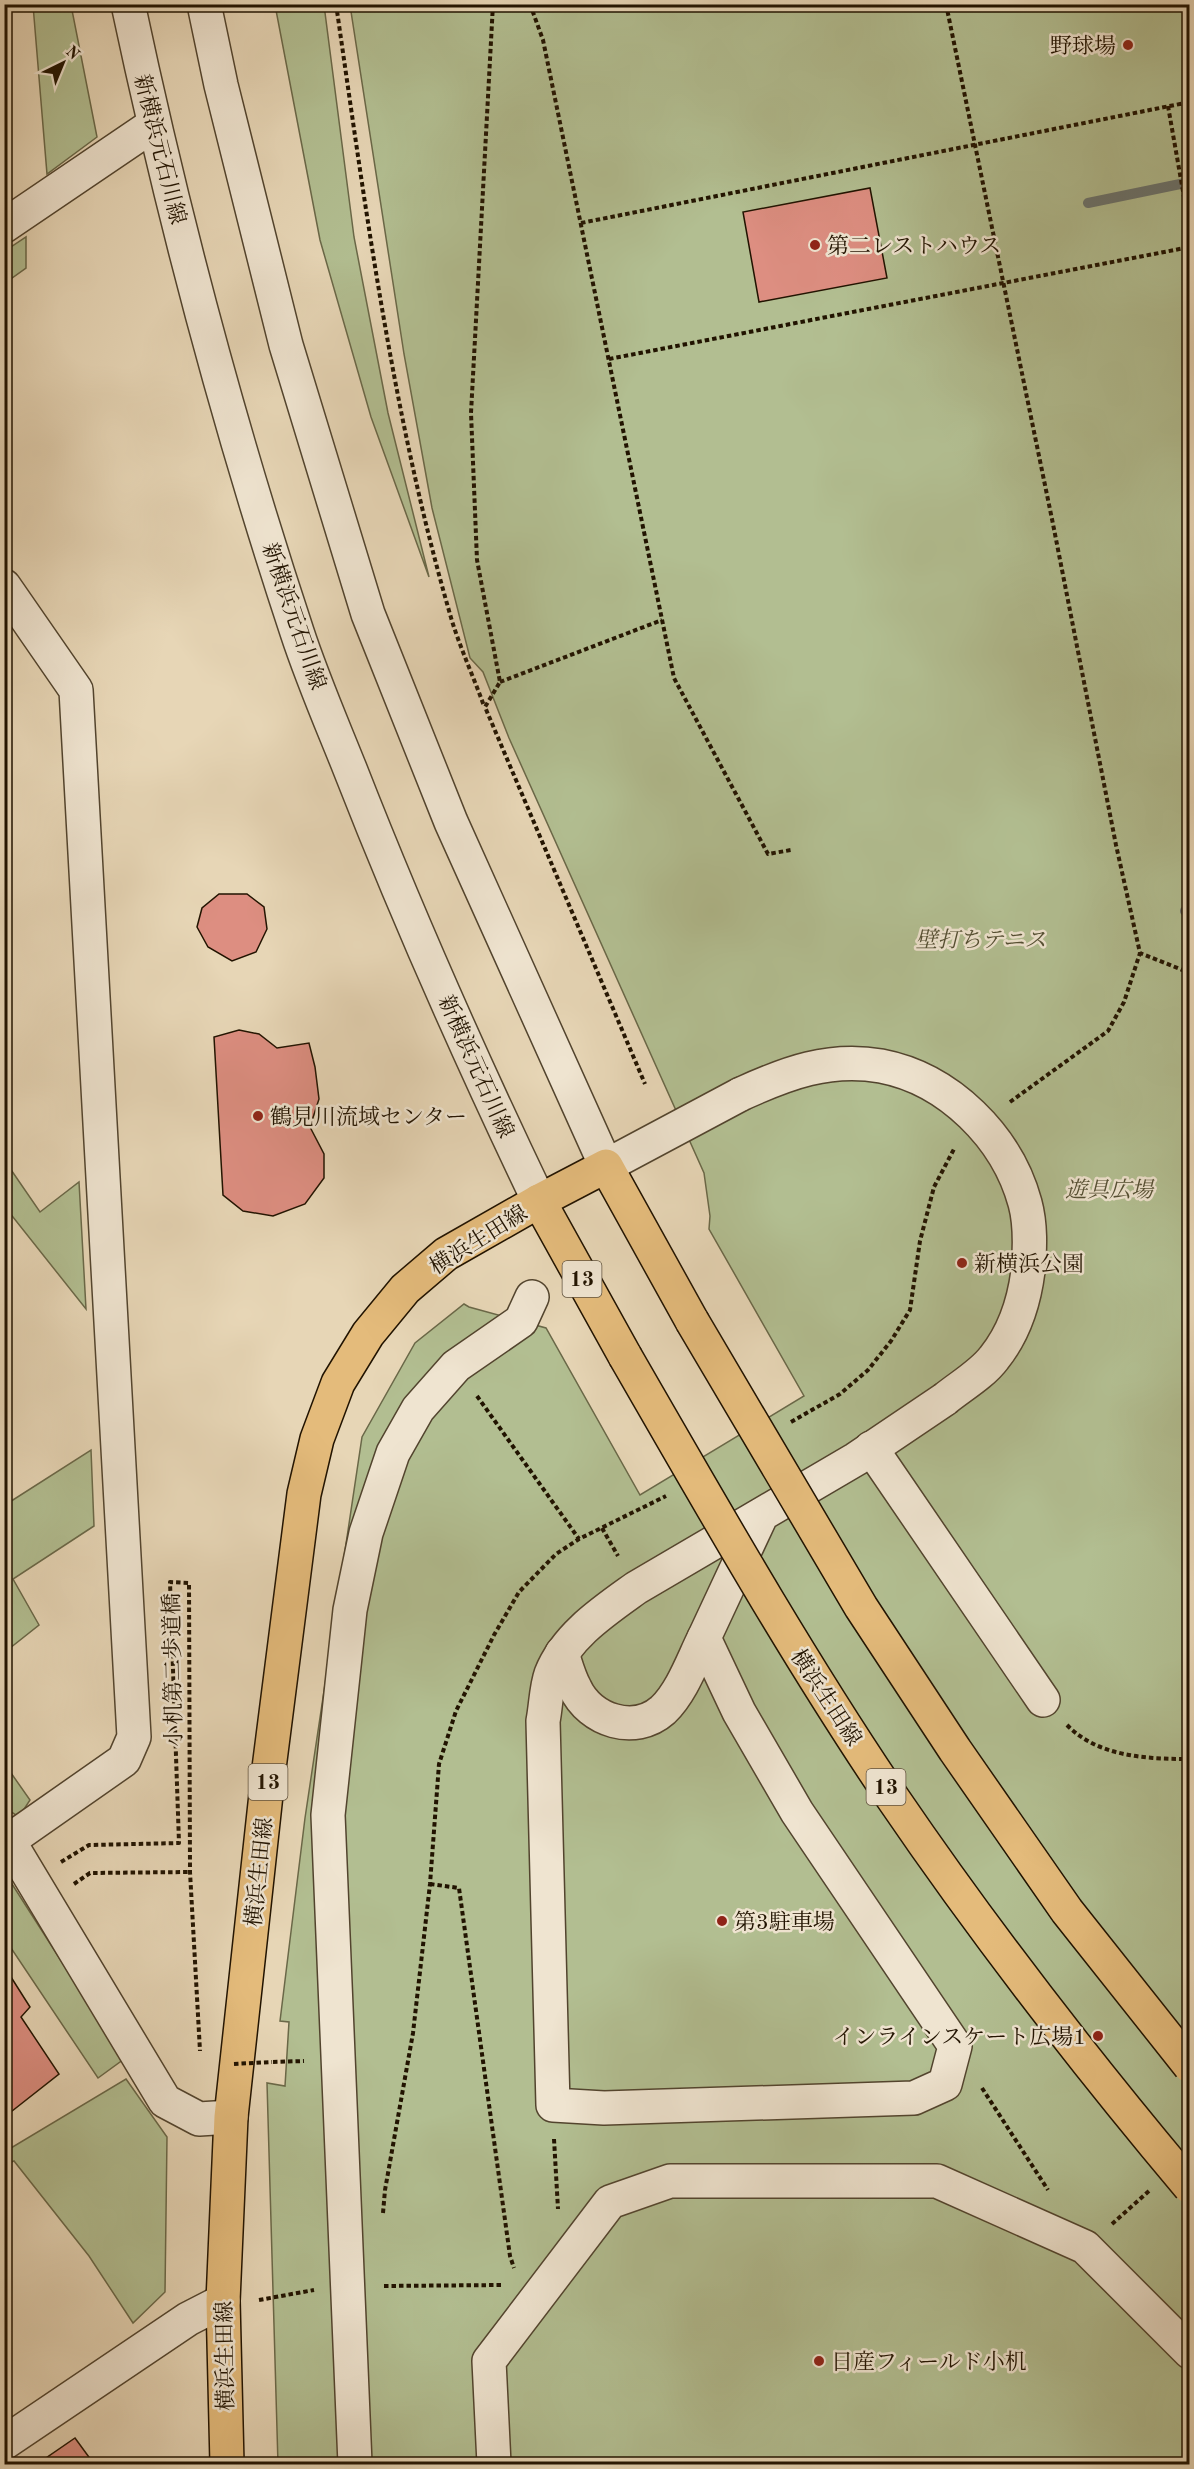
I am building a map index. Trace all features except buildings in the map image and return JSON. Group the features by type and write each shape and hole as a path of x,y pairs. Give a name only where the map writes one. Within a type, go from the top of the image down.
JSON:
{"main road":[{"name":"横浜生田線","path":"227,2464 223,2301 231,2117 268,1776 302,1506 317,1439 338,1383 368,1334 405,1289 447,1254 539,1201 606,1166"},
{"path":"606,1166 692,1321 861,1607 955,1750 1067,1911 1190,2066"},
{"name":"横浜生田線","path":"539,1201 625,1356 794,1645 893,1798 1014,1967 1190,2187"}],"street":[{"name":"新横浜元石川線","path":"128,4 153,125 219,375 297,635 387,864 539,1201"},
{"path":"204,4 221,85 286,345 368,614 451,822 562,1073 606,1166 741,1094 785,1074 814,1067 846,1064 881,1066 911,1075 934,1086 985,1127 1011,1166 1026,1204 1031,1242 1026,1289 1015,1326 993,1360 945,1399 872,1448 761,1516 636,1588 602,1612 562,1653 551,1675 543,1721 553,2105 604,2108 914,2098 945,2084 955,2046 797,1812 739,1712 704,1638"},
{"path":"4,226 153,125"},
{"path":"4,586 76,690 134,1737 124,1760 6,1839 165,2101 199,2119 231,2117"},
{"path":"355,2464 363,2291 328,1815 350,1610 366,1533 393,1453 418,1409 456,1366 520,1321 532,1297"},
{"path":"872,1448 1043,1700"},
{"path":"562,1653 575,1690 597,1715 621,1724 644,1720 663,1710 676,1693 704,1638 761,1516"},
{"path":"494,2464 489,2361 523,2298 560,2267 610,2202 670,2181 937,2181 1085,2247 1190,2352"},
{"path":"4,2444 188,2319 223,2301"}],"path":[{"path":"336,4 378,285 411,461 453,623 484,707 645,1084"},
{"path":"493,4 471,413 477,560 500,682"},
{"path":"530,4 543,40 674,678 768,854 791,850"},
{"path":"946,4 1053,524 1116,845 1140,953 1190,973"},
{"path":"581,223 1190,102"},
{"path":"1168,106 1190,231"},
{"path":"609,360 1190,247"},
{"path":"484,707 500,682 662,620"},
{"path":"456,1366 579,1539"},
{"name":"小机第二歩道橋","path":"60,1862 89,1845 179,1843 170,1582 189,1583 190,1872 200,2053"},
{"path":"1043,1700 1075,1733 1117,1754 1190,1759"},
{"path":"90,1873 190,1872"},
{"path":"257,2300 307,2290 523,2298 510,2256 459,1888 430,1884"},
{"path":"955,2046 1053,2197"},
{"path":"223,2064 272,2062"},
{"path":"553,2105 560,2267"},
{"path":"1085,2247 1155,2186"}],"green space":[{"path":"33,5 71,5 97,137 47,174"},
{"path":"275,5 324,5 354,237 388,413 429,577 371,417 320,240"},
{"name":"新横浜公園","path":"350,5 1189,5 1189,2464 278,2464 267,2083 285,2086 289,2022 280,2021 305,1818 362,1437 415,1343 464,1304 546,1328 640,1495 804,1396 709,1229 710,1216 704,1173 509,738 483,672 470,658 432,508 404,354"},
{"path":"26,237 26,268 5,283 5,251"},
{"path":"5,1161 40,1212 79,1182 86,1309 5,1207"},
{"path":"91,1450 94,1526 13,1579 39,1625 5,1652 5,1505"},
{"path":"4,1763 30,1800 19,1817 5,1808"},
{"path":"12,1884 124,2059 98,2078 5,1939 4,1888"},
{"path":"126,2079 167,2137 165,2292 133,2323 89,2256 14,2161 4,2165 5,2141 11,2148"}],"waterway":[{"path":"1088,203 1190,182"},
{"path":"1185,911 1190,912"}],"place":[{"name":"野球場","path":"1128,45"},
{"name":"第二レストハウス","path":"815,245"},
{"name":"鶴見川流域センター","path":"258,1116"},
{"name":"新横浜公園","path":"962,1263"},
{"name":"第3駐車場","path":"722,1921"},
{"name":"インラインスケート広場1","path":"1098,2036"},
{"name":"日産フィールド小机","path":"819,2361"}],"park label":[{"name":"壁打ちテニス","path":"981,939"},
{"name":"遊具広場","path":"1109,1189"}]}
